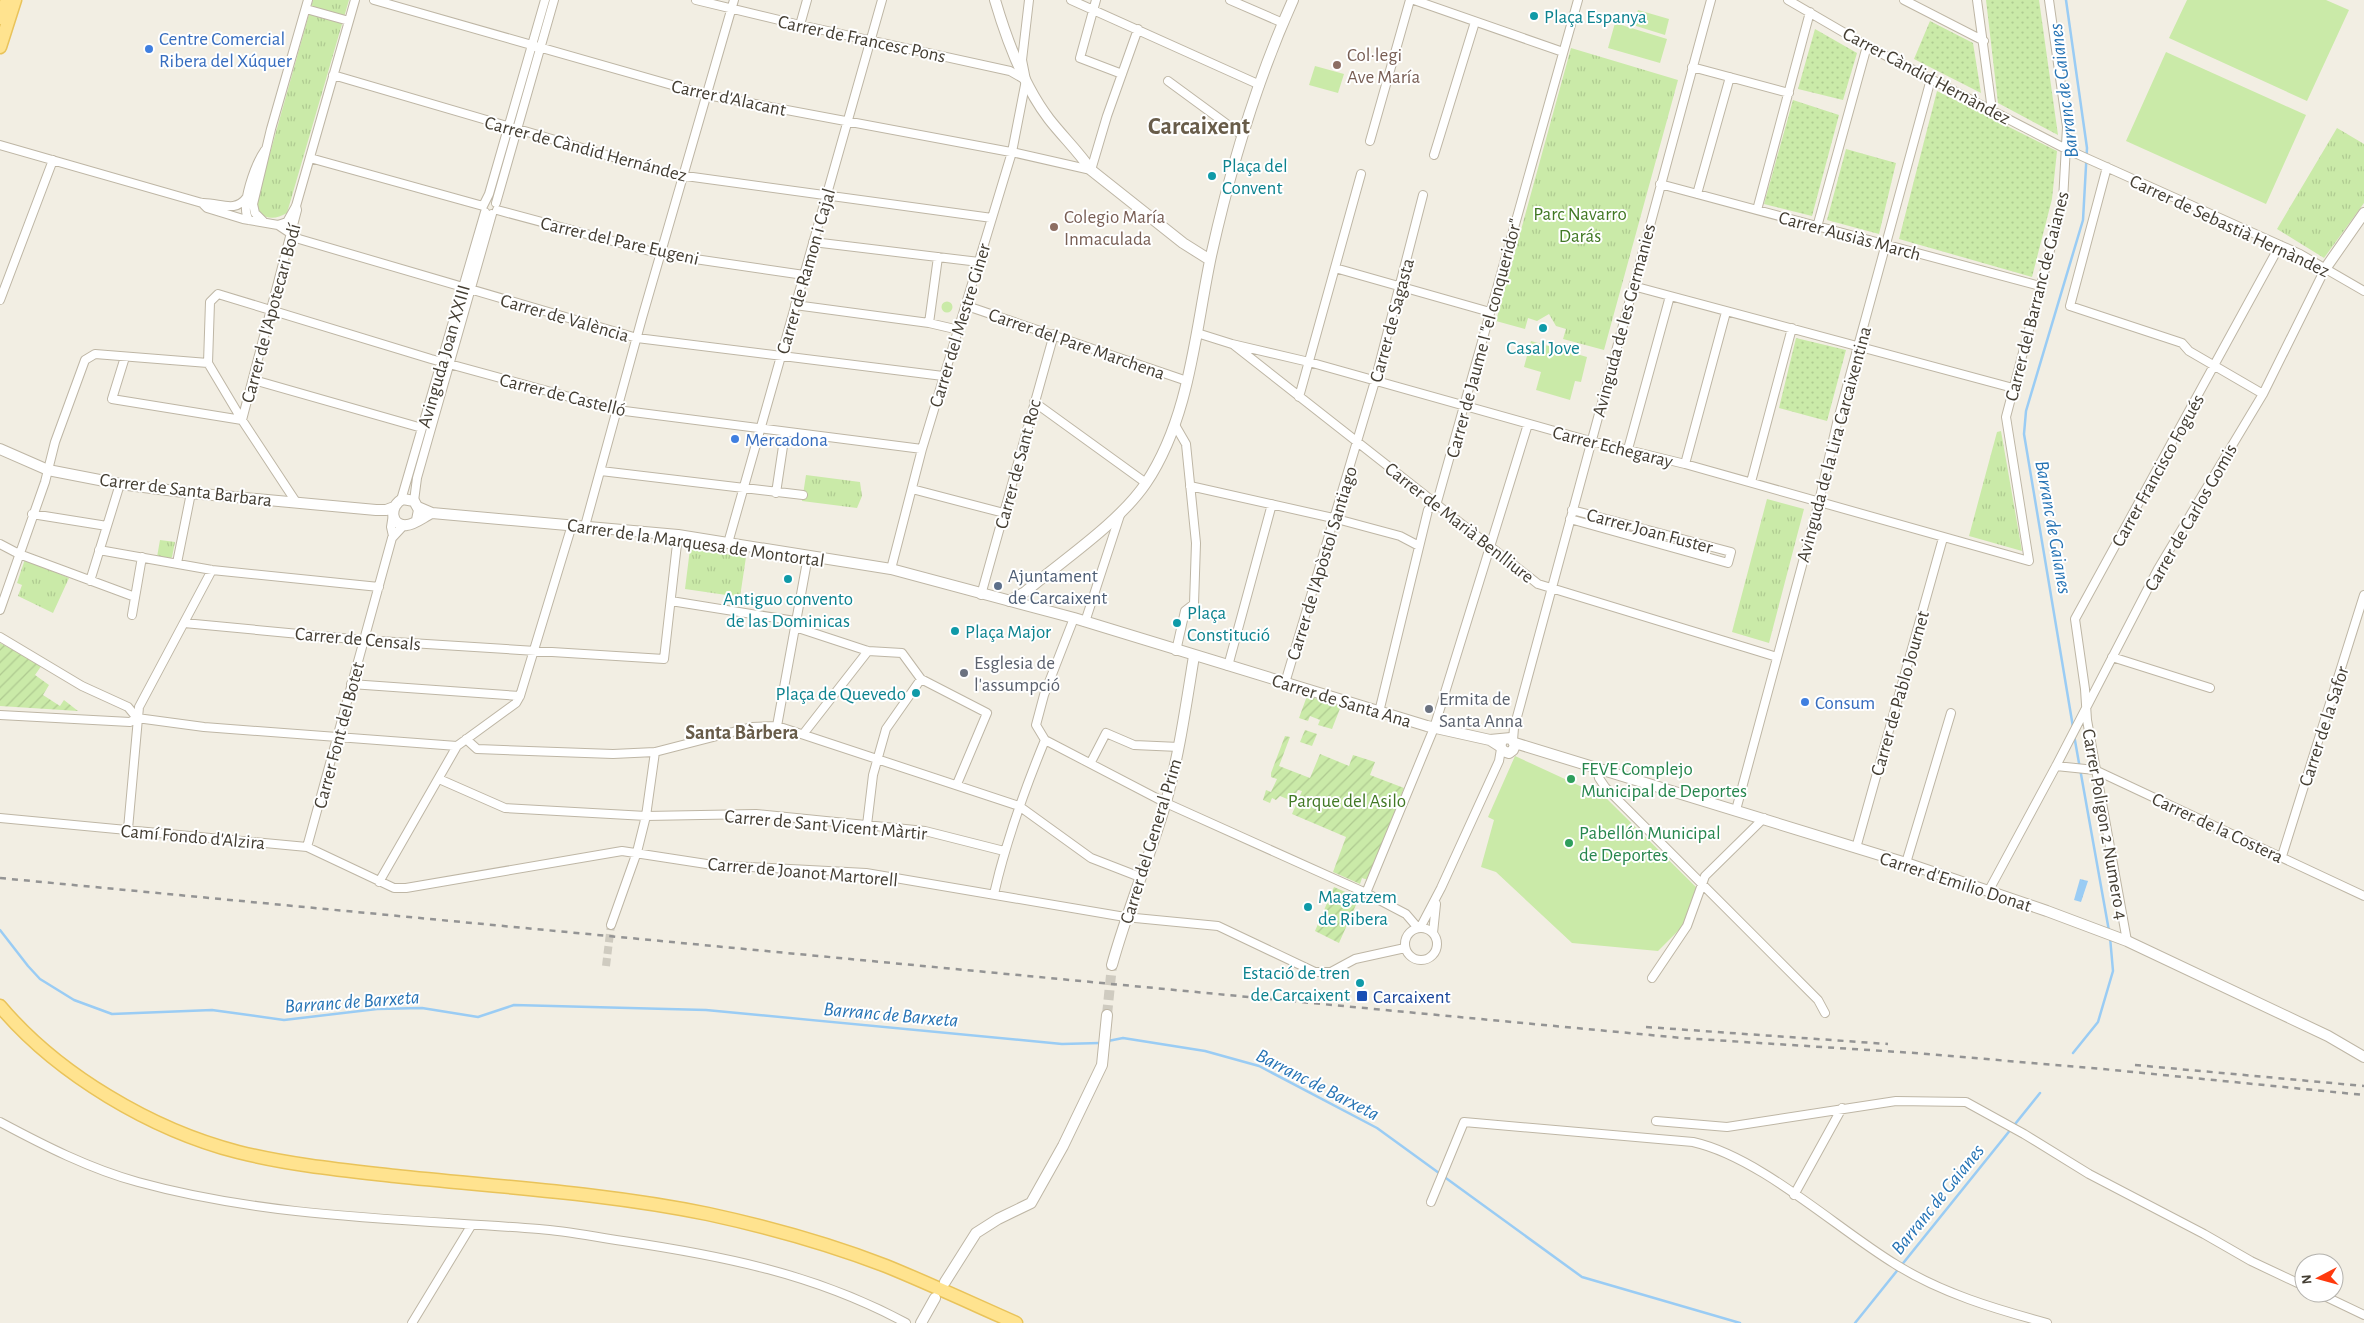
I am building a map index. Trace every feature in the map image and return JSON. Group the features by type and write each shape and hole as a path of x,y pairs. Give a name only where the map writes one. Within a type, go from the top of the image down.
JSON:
{"main road":[{"path":"0,18 7,0"},
{"path":"0,47 15,0"},
{"path":"0,1006 60,1063 115,1100 171,1129 236,1152 306,1166 599,1198 706,1214 790,1234 885,1266 1016,1323"}],"street":[{"name":"Carrer de l'Apotecari Bodí","path":"249,220 245,209 245,199 259,159 265,150 308,0"},
{"name":"Carrer de l'Apotecari Bodí","path":"278,225 288,220 296,206 355,0"},
{"name":"Carrer d'Alacant","path":"374,0 707,96 1012,152 1090,170"},
{"name":"Avinguda Joan XXIII","path":"416,504 417,478 445,363 536,47 545,0"},
{"name":"Avinguda Joan XXIII","path":"536,47 554,0"},
{"name":"Carrer de Francesc Pons","path":"696,0 731,10 1010,71 1026,80"},
{"path":"585,526 734,0"},
{"path":"800,25 807,0"},
{"name":"Carrer de Ramon i Cajal","path":"728,543 882,0"},
{"path":"996,0 1008,42 1026,80 1048,118 1081,156 1090,170 1183,243 1210,260"},
{"name":"Carrer del Mestre Giner","path":"890,570 943,376 959,330 1012,152 1026,80 1022,60 1029,0"},
{"path":"1071,0 1260,85"},
{"path":"1096,0 1080,58 1122,74"},
{"path":"1230,0 1283,23"},
{"path":"981,595 1007,600 1025,592 1120,515 1146,483 1175,425 1187,381 1210,260 1243,136 1260,85 1293,0"},
{"path":"1370,141 1412,0 1563,52"},
{"name":"Carrer de Jaume I \"el conqueridor\"","path":"1379,712 1428,510 1437,502 1578,0"},
{"name":"Avinguda de les Germanies","path":"1441,888 1499,760 1508,745 1514,728 1553,587 1590,441 1711,0"},
{"name":"Carrer Càndid Hernàndez","path":"1788,0 1867,46 2066,149"},
{"path":"1904,0 1984,40"},
{"path":"1978,0 1992,110"},
{"name":"Carrer del Barranc de Gaianes","path":"2029,561 2006,416 2063,201 2067,127 2049,0"},
{"path":"306,9 349,21"},
{"path":"1757,210 1810,12"},
{"path":"1434,155 1475,22"},
{"path":"1090,170 1138,29"},
{"path":"1817,226 1867,46"},
{"path":"1692,67 1789,93"},
{"name":"Carrer de Càndid Hernández","path":"333,75 683,176 992,218"},
{"path":"1697,194 1730,77"},
{"name":"Avinguda de la Lira Carcaixentina","path":"1736,810 1858,345 1931,79"},
{"path":"1168,81 1243,136"},
{"path":"0,145 202,203 227,208 245,199"},
{"name":"Carrer de Sebastià Hernàndez","path":"2066,149 2280,245 2364,291"},
{"name":"Carrer de l'Apotecari Bodí","path":"263,221 252,208 266,157 265,150"},
{"name":"Carrer del Pare Eugeni","path":"310,158 661,254 804,275"},
{"path":"0,300 53,160"},
{"path":"2107,167 2070,306 2182,343 2189,351 2215,364 2263,394"},
{"path":"1299,397 1361,174"},
{"name":"Carrer Ausiàs March","path":"1660,184 2040,286"},
{"name":"Carrer de Sagasta","path":"1357,444 1401,287 1423,196"},
{"name":"Carrer de València","path":"202,203 207,208 249,220 278,225 291,232 298,239 637,338 943,376"},
{"name":"Carrer de l'Apotecari Bodí","path":"242,420 272,311 297,210 296,206"},
{"path":"2325,269 2364,213"},
{"path":"813,242 979,262"},
{"name":"Carrer Francisco Fogués","path":"2087,706 2075,619 2280,245"},
{"name":"Carrer del Mestre Giner","path":"929,323 938,258"},
{"path":"1335,268 1490,312"},
{"name":"Carrer de Carlos Gomis","path":"1988,892 2158,569 2263,394 2325,269"},
{"path":"1633,286 2013,388"},
{"name":"Carrer de Castelló","path":"208,363 210,302 218,294 445,363 617,410 922,449"},
{"path":"1628,449 1670,296"},
{"path":"795,305 929,323 959,330"},
{"name":"Carrer del Pare Marchena","path":"966,306 1054,334 1187,381"},
{"path":"1685,464 1726,312"},
{"path":"1751,482 1792,328"},
{"name":"Carrer Echegaray","path":"1197,333 1232,344 1309,362 1590,441 1628,449 1751,482 2029,561"},
{"name":"Carrer de Sant Roc","path":"981,595 1054,334"},
{"name":"Carrer de Marià Benlliure","path":"1232,344 1357,444 1437,502 1490,547 1538,584 1553,587 1777,657"},
{"path":"0,610 48,470 55,442 85,360 95,354 208,363 242,420 296,502"},
{"path":"125,357 112,399 242,420"},
{"name":"Avinguda Joan XXIII","path":"397,514 422,428 445,363"},
{"path":"254,380 422,428"},
{"path":"1034,402 1146,483"},
{"path":"1366,893 1434,728 1528,424"},
{"path":"1175,425 1186,444 1196,543 1194,604 1185,612 1176,650"},
{"path":"776,493 786,433"},
{"name":"Carrer de l'Apòstol Santiago","path":"1285,683 1333,518 1357,444"},
{"name":"Carrer de Santa Barbara","path":"0,450 48,470 120,484 191,493 376,510 397,514"},
{"path":"600,471 803,495"},
{"path":"90,581 120,484"},
{"path":"1190,486 1333,518 1400,536 1419,546"},
{"path":"912,489 1004,513"},
{"path":"178,563 191,493"},
{"path":"416,504 419,514 417,520"},
{"name":"Carrer de la Marquesa de Montortal","path":"432,513 412,524 397,514 416,504 432,513 678,535 890,570 981,595"},
{"path":"1228,666 1272,504"},
{"name":"Carrer Joan Fuster","path":"1570,519 1728,563 1731,552 1572,510"},
{"path":"32,514 107,526"},
{"path":"393,536 397,514"},
{"name":"Carrer Font del Botet","path":"307,847 393,536 391,527 397,514"},
{"path":"1085,622 1120,515"},
{"path":"379,882 457,746 516,703 520,696 572,525"},
{"path":"678,535 671,601 795,624 868,651 902,653 921,679 986,713 957,784"},
{"name":"Carrer de Pablo Journet","path":"1856,848 1943,538"},
{"path":"0,544 19,554 135,597"},
{"path":"99,550 212,570 379,587"},
{"path":"777,726 808,556"},
{"path":"132,615 142,557"},
{"path":"128,829 139,706 212,570"},
{"path":"1025,592 1026,600 1036,608"},
{"name":"Carrer de la Safor","path":"2282,856 2361,617 2364,595"},
{"name":"Carrer de Santa Ana","path":"1007,600 1074,618 1434,728 1508,745"},
{"name":"Carrer de Censals","path":"184,623 363,640 664,659 671,601"},
{"path":"1074,618 1044,695 1036,725 1045,740 1091,762 1166,803 1366,893 1406,914 1419,928 1433,933"},
{"path":"0,637 82,686 128,707 137,718"},
{"path":"804,733 868,651"},
{"name":"Carrer del General Prim","path":"1112,965 1125,917 1166,803 1179,747 1194,656"},
{"path":"2112,657 2210,688"},
{"path":"868,825 873,775 890,722 921,679"},
{"path":"351,684 520,696"},
{"name":"Carrer Poligon 2 Numero 4","path":"2087,706 2092,769 2127,942"},
{"path":"1906,863 1951,713"},
{"path":"0,715 130,722 137,718 204,726 457,746"},
{"path":"466,739 477,749 613,754 655,752 752,727 777,726 878,757 916,772 1019,806 1091,858 1140,877"},
{"path":"1091,762 1106,734 1134,745 1179,747"},
{"path":"994,894 1004,851 1019,806 1045,740"},
{"name":"Carrer d'Emilio Donat","path":"1508,745 1596,766 1764,818 1906,863 2094,928 2115,936 2328,1036 2364,1057"},
{"path":"611,925 638,852 646,816 655,752"},
{"path":"1596,766 1599,778 1605,787 1818,1000 1825,1013"},
{"name":"Carrer de la Costera","path":"2056,766 2092,769 2282,856 2364,896"},
{"name":"Carrer de Sant Vicent Màrtir","path":"439,779 505,808 646,816 756,814 925,831 1004,851"},
{"name":"Camí Fondo d'Alzira","path":"0,818 307,847 379,882"},
{"path":"1652,978 1687,926 1705,876 1764,818"},
{"name":"Carrer de Joanot Martorell","path":"379,882 394,888 406,888 622,851 638,852 714,865 866,872 1125,917 1218,926 1316,972 1331,972 1355,959 1405,948"},
{"path":"1441,888 1436,906 1433,933 1437,943 1436,949 1430,958 1415,959 1405,948 1409,933 1419,928 1441,888"},
{"path":"945,1282 976,1233 998,1219 1031,1203 1063,1146 1102,1065 1107,1015"},
{"path":"1656,1122 1727,1127 1896,1101 1966,1102 2002,1121 2088,1174 2204,1234 2251,1262 2294,1281"},
{"path":"1794,1195 1842,1108"},
{"path":"0,1122 68,1156 135,1181 197,1196 266,1208 472,1226 541,1229 711,1254 779,1271 868,1303 906,1323"},
{"path":"1431,1202 1453,1153 1464,1122 1693,1142 1713,1147 1794,1195 1904,1270 1944,1290 2047,1323"},
{"path":"412,1323 472,1226"},
{"path":"922,1323 935,1298"},
{"path":"2339,1303 2364,1315"}],"green space":[{"path":"313,0 349,0 287,213 279,217 269,217 258,212 256,203"},
{"path":"1986,0 2039,0 2058,135 1998,103"},
{"path":"2187,0 2326,0 2349,10 2307,101 2169,38"},
{"path":"1638,10 1669,19 1665,35 1633,25"},
{"path":"1930,21 1973,43 1981,93 1914,59"},
{"path":"1615,23 1667,39 1660,63 1608,48"},
{"path":"1815,29 1857,53 1843,100 1798,89"},
{"name":"Parc Navarro Darás","path":"1571,48 1678,80 1604,350 1563,339 1566,329 1556,326 1549,314 1537,321 1528,318 1525,329 1496,321"},
{"path":"2166,52 2306,115 2266,204 2126,141"},
{"path":"1315,66 1344,74 1338,93 1309,85"},
{"path":"1937,91 2057,151 2052,199 2032,277 1899,239"},
{"path":"1793,100 1839,115 1812,216 1764,204"},
{"path":"2337,128 2364,144 2364,203 2324,258 2277,229"},
{"path":"1846,149 1896,163 1879,234 1827,220"},
{"path":"947,301 953,307 947,313 941,307"},
{"path":"1796,338 1846,350 1827,421 1779,408"},
{"path":"1531,341 1587,357 1581,382 1575,381 1570,400 1536,390 1541,372 1524,367"},
{"path":"2001,431 2022,551 1969,536 1997,432"},
{"path":"806,475 860,482 862,496 857,508 802,501"},
{"path":"1767,499 1804,509 1769,643 1732,632"},
{"path":"160,540 175,542 170,559 157,557"},
{"path":"690,549 746,557 740,597 685,589"},
{"path":"25,559 69,578 53,613 18,596 22,585 17,583"},
{"path":"0,643 42,665 35,675 49,685 43,695 60,706 64,700 78,711 0,706"},
{"path":"1307,696 1341,706 1332,729 1318,725 1320,720 1310,716 1308,721 1299,718"},
{"path":"1305,730 1317,734 1312,746 1300,742"},
{"name":"Parque del Asilo","path":"1285,736 1290,737 1279,766 1310,778 1320,754 1349,766 1353,755 1375,762 1370,775 1404,788 1368,880 1362,878 1360,884 1333,872 1346,837 1292,814 1302,791 1298,790 1292,801 1280,796 1276,800 1272,798 1270,803 1263,800 1266,790 1271,792 1277,779 1271,777 1271,773"},
{"name":"Pabellón Municipal de Deportes","path":"1515,756 1606,798 1698,889 1685,924 1658,951 1572,943 1496,872 1481,867 1494,820 1488,817"},
{"path":"1334,887 1359,898 1339,943 1315,931"}],"water":[{"path":"2080,879 2088,881 2081,902 2074,900"}],"waterway":[{"name":"Barranc de Gaianes","path":"2066,0 2087,148 2083,220 2026,411 2024,434 2073,727"},
{"name":"Barranc de Gaianes","path":"2074,735 2109,931"},
{"name":"Barranc de Barxeta","path":"0,930 40,979 74,1000 112,1014 212,1010 284,1020 377,1009 422,1008 478,1017 514,1005 706,1010 1062,1044 1100,1043"},
{"name":"Barranc de Gaianes","path":"2073,1053 2098,1022 2113,971 2110,937"},
{"name":"Barranc de Barxeta","path":"1108,1041 1123,1038 1205,1051 1259,1066 1377,1128 1582,1277 1740,1323"},
{"name":"Barranc de Gaianes","path":"1855,1323 2040,1093"}],"tunnel":[{"path":"606,966 611,925"},
{"path":"1107,1015 1112,965"}],"railway":[{"path":"0,878 1682,1038 1915,1053 2103,1069 2364,1095"},
{"path":"1646,1027 1888,1044"},
{"path":"2135,1065 2364,1086"}],"place":[{"name":"Plaça Espanya","path":"1534,16"},
{"name":"Centre Comercial Ribera del Xúquer","path":"149,49"},
{"name":"Col·legi Ave María","path":"1337,65"},
{"name":"Plaça del Convent","path":"1212,176"},
{"name":"Colegio María Inmaculada","path":"1054,227"},
{"name":"Casal Jove","path":"1543,328"},
{"name":"Mercadona","path":"735,439"},
{"name":"Antiguo convento de las Dominicas","path":"788,579"},
{"name":"Ajuntament de Carcaixent","path":"998,586"},
{"name":"Plaça Constitució","path":"1177,623"},
{"name":"Plaça Major","path":"955,631"},
{"name":"Esglesia de l'assumpció","path":"964,673"},
{"name":"Plaça de Quevedo","path":"916,693"},
{"name":"Consum","path":"1805,702"},
{"name":"Ermita de Santa Anna","path":"1429,709"},
{"name":"FEVE Complejo Municipal de Deportes","path":"1571,779"},
{"name":"Pabellón Municipal de Deportes","path":"1569,843"},
{"name":"Magatzem de Ribera","path":"1308,907"},
{"name":"Estació de tren de Carcaixent","path":"1360,983"},
{"name":"Carcaixent","path":"1362,996"}],"district":[{"name":"Carcaixent","path":"1199,126"},
{"name":"Santa Bàrbera","path":"742,732"}]}
